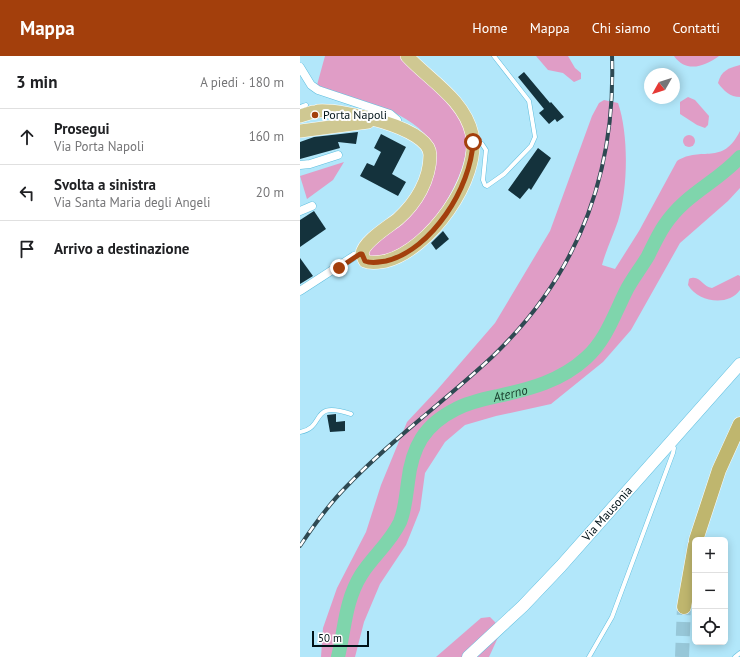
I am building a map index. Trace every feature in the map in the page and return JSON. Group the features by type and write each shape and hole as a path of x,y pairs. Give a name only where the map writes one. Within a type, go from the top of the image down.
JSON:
{"highway":[{"path":"697,537 719,470 740,424"},
{"path":"684,607 692,562"}],"main road":[{"path":"309,111 344,113 400,127 421,138 429,147 430,160 427,175 418,195 409,208 367,244 362,254 365,261 370,263 392,259 413,248 431,232 450,208 461,188 470,162 473,142 468,122 456,102 407,56"},
{"path":"300,131 360,123 384,123"},
{"name":"Via Mausonia","path":"468,657 541,587 740,364"}],"street":[{"path":"300,67 316,89 390,114 397,120 400,127"},
{"path":"300,165 310,164 338,155"},
{"path":"300,211 312,206"},
{"path":"300,291 354,256 362,254"}],"lane":[{"path":"473,142 482,144 486,150 483,180 485,185 488,186 504,174 535,140 529,101 494,56"},
{"path":"300,107 309,111"},
{"path":"300,432 308,429 324,412 330,409 352,414"},
{"path":"589,657 612,617 653,509 674,451 674,447 670,443"},
{"path":"735,657 740,653"}],"shaded area":[{"path":"325,56 401,56 446,99 461,119 465,128 466,146 462,168 452,190 439,212 423,232 405,247 386,255 368,256 369,251 414,208 429,139 419,128 392,112 317,85"},
{"path":"536,56 568,56 575,68 581,73 581,79 574,82 563,73 548,70"},
{"path":"674,56 719,56 707,63 690,66 684,65"},
{"path":"740,65 740,97 733,96 728,93 718,83 723,73 732,67"},
{"path":"688,97 695,100 709,116 708,125 705,128 697,125 680,114 680,102"},
{"path":"604,100 618,103 624,130 626,162 624,194 618,221 602,265 615,269 639,231 677,161 686,157 711,154 726,149 733,142 740,131 740,188 728,201 680,243 631,330 603,362 551,404 496,416 465,425 445,442 425,473 420,510 406,545 380,584 364,622 355,657 321,657 323,628 337,588 366,532 381,485 407,422 495,323 550,231 592,116 599,103"},
{"path":"687,135 691,135 695,141 691,147 687,147 683,143 683,139"},
{"path":"344,162 333,180 307,199 300,176"},
{"path":"738,275 740,276 740,290 728,299 706,299 693,291 688,285 689,279 696,278 712,288"},
{"path":"490,617 495,622 500,633 489,657 436,657 481,618"}],"building":[{"path":"524,72 564,117 557,122 555,119 549,124 539,113 544,109 518,77"},
{"path":"358,132 356,144 338,142 340,148 300,159 300,142 314,137"},
{"path":"381,134 406,147 392,174 406,182 398,196 360,176 367,163 374,166 381,152 374,148"},
{"path":"538,148 551,158 531,190 529,188 520,199 508,190"},
{"path":"314,211 326,229 300,247 300,220"},
{"path":"443,231 449,239 436,250 431,243"},
{"path":"300,258 313,276 300,284"},
{"path":"336,414 336,422 345,421 345,431 330,432 327,415"}],"waterway":[{"name":"Aterno","path":"338,657 346,615 352,595 361,575 396,530 400,522 413,458 422,438 428,430 445,415 461,407 477,401 545,383 566,373 586,358 604,335 628,287 648,256 662,229 682,205 721,175 740,157"}],"tunnel":[{"path":"682,657 684,607"}],"railway":[{"path":"300,546 322,515 347,486 382,452 492,357 522,325 548,292 569,257 586,220 598,181 607,141 612,99 612,56"}],"place":[{"name":"Porta Napoli","path":"315,115"}],"route":[{"path":"339,268 360,254 362,254 365,261 370,263 383,262 392,259 408,251 424,239 438,224 456,197 468,170 473,142"}]}
